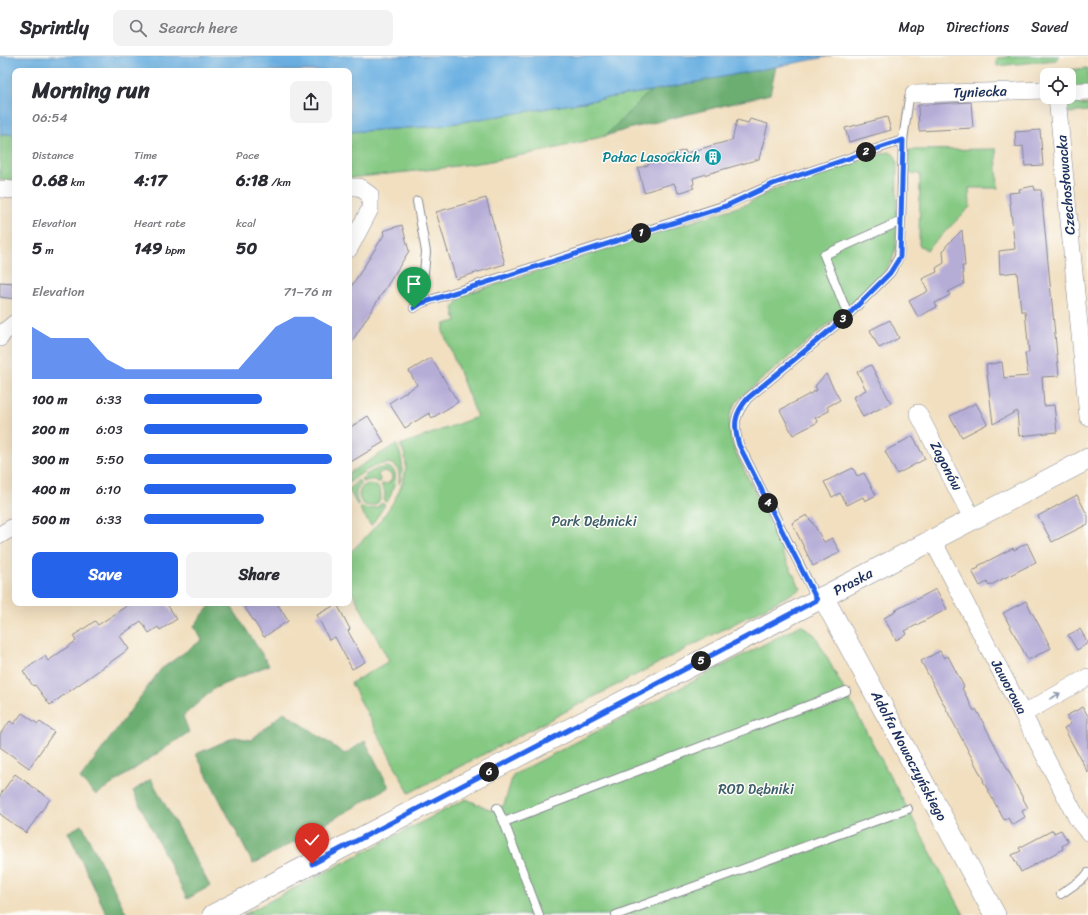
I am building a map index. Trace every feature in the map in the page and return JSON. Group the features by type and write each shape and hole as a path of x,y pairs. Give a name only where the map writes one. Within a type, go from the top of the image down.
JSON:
{"street":[{"name":"Tyniecka","path":"914,94 1040,90"},
{"path":"1076,92 1088,91"},
{"name":"Czechosłowacka","path":"1058,104 1088,417"},
{"path":"352,243 370,209 370,195 354,187"},
{"path":"0,189 12,190"},
{"path":"0,338 3,333 12,326"},
{"name":"Zagonów","path":"918,413 973,520"},
{"name":"Praska","path":"213,915 1088,459"},
{"path":"0,536 12,528"},
{"name":"Jaworowa","path":"933,541 1078,820 1088,832"},
{"name":"Adolfa Nowaczyńskiego","path":"820,599 995,915"},
{"path":"1023,714 1088,677"}],"lane":[{"path":"820,599 739,445 735,428 736,420 740,407 748,398 848,315 890,273 900,257 903,140 909,98 914,94"},
{"path":"414,308 422,303 726,206 773,184 903,140"},
{"path":"417,201 426,252 422,303"},
{"path":"848,315 824,254 901,221"},
{"path":"504,822 846,691"},
{"path":"498,808 539,915"},
{"path":"616,915 908,809"},
{"path":"1061,894 1084,878 1088,873"}],"green space":[{"path":"1008,56 1060,56 1056,60 997,66 997,58"},
{"path":"776,66 770,94 605,136 650,91"},
{"path":"1088,68 1088,86 1076,87 1076,69"},
{"path":"650,91 605,136 549,150 485,162 352,178 352,132 438,126"},
{"path":"1076,101 1080,105 1088,104 1088,111 1068,113 1068,111 1064,111 1065,105 1076,104"},
{"path":"0,134 12,134 12,181 0,180"},
{"path":"996,149 998,188 969,188 970,207 927,250 919,245 920,174 908,173 909,150"},
{"name":"Park Dębnicki","path":"889,152 893,154 897,162 896,247 892,261 885,271 832,321 742,396 730,415 729,429 735,451 783,550 781,551 801,589 409,793 351,683 389,661 352,592 352,550 382,518 392,504 400,488 405,473 405,458 400,445 477,417 443,331 445,324 456,321 453,308 463,295 747,204 775,189"},
{"path":"396,444 400,453 402,464 402,474 399,484 398,470 393,464 380,464 365,471 352,481 352,471"},
{"path":"387,467 394,471 395,480 387,502 384,501 385,492 381,485 390,482 392,478 391,474 385,471 381,472 378,475 380,479 379,483 373,480 363,482 361,479 373,471"},
{"path":"358,480 361,484 356,491 358,506 352,496 352,486"},
{"path":"370,484 378,487 381,495 378,503 370,506 362,503 359,495 362,487"},
{"path":"382,503 385,505 371,526 360,509 362,507 370,509 375,508"},
{"path":"210,606 231,606 269,665 215,688 183,716 189,732 96,795 80,779 161,669 202,640 194,626"},
{"name":"ROD Dębniki","path":"801,625 815,635 964,915 243,915 466,799 493,811 504,805 513,775"},
{"path":"284,712 345,754 365,741 389,787 253,864 196,754 235,737 251,740"},
{"path":"151,779 210,886 187,899 133,791"},
{"path":"82,825 127,915 107,915 68,832"}],"water":[{"path":"0,56 831,56 650,91 438,126 352,132 352,68 12,68 12,134 0,134"}],"building":[{"path":"971,102 973,128 919,131 918,105"},
{"path":"887,117 891,130 849,142 845,128"},
{"name":"Pałac Lasockich","path":"750,119 768,124 759,159 693,178 694,184 692,185 694,188 678,193 674,183 644,192 638,168 685,150 686,153 732,140 737,120 748,123"},
{"path":"1040,130 1043,165 1025,166 1023,146 1016,147 1015,132"},
{"path":"1034,186 1035,190 1041,190 1059,376 1042,377 1044,406 1054,405 1057,432 1019,436 1017,411 993,424 986,365 1002,362 1004,378 1028,376 1025,353 1029,353 1025,311 1021,311 1017,272 1000,274 999,251 1015,249 1009,193 1020,192 1019,189"},
{"path":"486,198 505,264 456,279 436,212"},
{"path":"402,225 409,251 352,341 352,285 384,235 383,231"},
{"path":"962,230 965,266 962,266 964,284 948,292 950,295 935,303 937,307 918,317 909,301 928,291 922,279 937,272 936,268 944,263 943,251"},
{"path":"0,282 12,283 12,299 0,297"},
{"path":"890,320 899,338 879,348 870,330"},
{"path":"431,358 458,402 432,418 429,413 405,428 389,403 417,385 409,371"},
{"path":"871,365 891,403 863,417 853,397 866,390 857,372"},
{"path":"826,374 840,400 827,407 829,411 815,418 818,422 793,435 780,410 817,390 815,386"},
{"path":"976,403 987,424 962,437 950,416"},
{"path":"368,416 384,442 352,461 352,426"},
{"path":"913,436 925,459 897,474 885,451"},
{"path":"853,468 857,476 864,473 876,495 865,501 863,497 847,505 840,493 832,497 824,482"},
{"path":"1077,495 1088,516 1088,524 1052,542 1038,516"},
{"path":"807,515 824,542 832,538 840,552 813,566 792,523"},
{"path":"1027,543 1036,562 989,586 987,582 980,586 972,571 979,568 978,566 1013,548 1014,550"},
{"path":"936,589 947,609 905,631 907,634 896,640 884,618 894,611"},
{"path":"1026,601 1051,648 1028,660 1003,613"},
{"path":"126,606 168,606 177,619 160,630 158,627 149,633 141,621 120,636 129,649 50,705 35,685 33,686 23,671 45,656 48,661 76,641 73,636 95,621 98,625"},
{"path":"244,606 279,606 288,621 264,637"},
{"path":"333,606 338,606 350,629 348,631 365,662 352,669 335,637 329,640 317,615"},
{"path":"1080,629 1088,643 1077,650 1068,635"},
{"path":"940,651 944,658 948,656 964,687 962,688 974,711 976,709 1028,808 1022,811 1025,817 1012,825 1008,818 1004,820 921,661"},
{"path":"1083,707 1088,716 1088,773 1064,728 1071,724 1066,716"},
{"path":"22,713 38,724 40,722 54,732 29,768 0,747 0,734 10,721 14,724"},
{"path":"15,774 50,799 26,833 0,814 0,795"},
{"path":"1053,830 1054,833 1061,830 1068,842 1062,846 1063,849 1021,872 1012,855 1021,851 1019,848"}],"place":[{"name":"Pałac Lasockich","path":"713,157"}],"route":[{"path":"312,864 817,600 739,445 735,428 736,420 740,407 748,398 848,315 890,273 900,257 903,140 773,184 726,206 422,303 414,308"}]}
